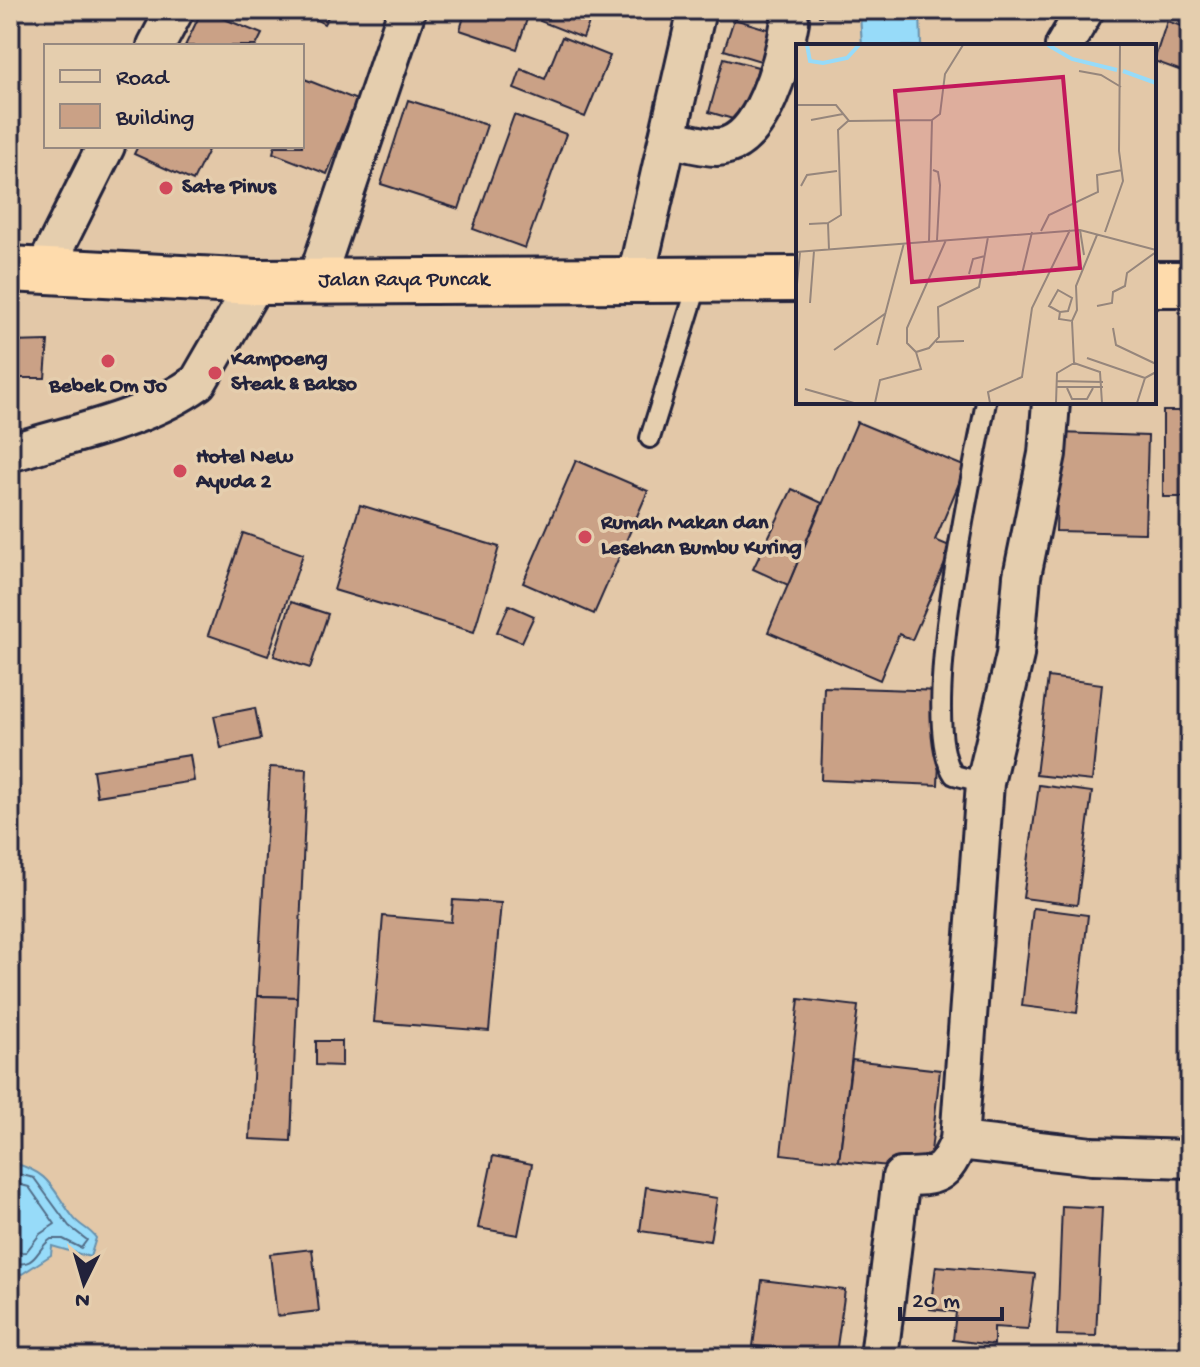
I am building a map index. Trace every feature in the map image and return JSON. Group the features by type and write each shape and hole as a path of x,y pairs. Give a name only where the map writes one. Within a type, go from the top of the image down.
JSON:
{"highway":[{"name":"Jalan Raya Puncak","path":"27,270 315,283 636,277 796,279"},
{"path":"1156,284 1190,284"}],"street":[{"path":"157,44 175,10"},
{"path":"315,283 407,10"},
{"path":"636,277 697,10"},
{"path":"1065,44 1085,10"},
{"path":"668,138 719,147 752,128 770,96 790,21"},
{"path":"27,270 105,148"},
{"path":"10,453 148,410 185,392 198,382 256,282"},
{"path":"879,1357 901,1177 931,1177 948,1167 959,1141 985,783 1015,655 1022,576 1047,454 1051,404"},
{"path":"959,1141 1092,1156 1190,1159"}],"lane":[{"path":"650,438 700,278"},
{"path":"985,783 954,775 945,763 942,736 951,583 986,404"}],"water":[{"path":"864,10 920,10 921,44 862,44 860,14 864,14"},
{"path":"13,1163 43,1177 75,1220 96,1238 90,1257 52,1246 51,1255 22,1274 10,1270 10,1165"}],"building":[{"path":"202,10 262,34 257,44 186,44"},
{"path":"299,10 332,10 324,24"},
{"path":"466,10 530,10 517,49 460,30"},
{"path":"544,10 594,10 583,38 540,21"},
{"path":"818,10 864,10 864,15 819,16"},
{"path":"1161,10 1190,10 1190,22 1160,11"},
{"path":"734,19 784,34 774,65 724,50"},
{"path":"1167,21 1190,29 1190,74 1156,62"},
{"path":"562,37 610,56 585,117 514,89 521,69 545,79"},
{"path":"724,58 758,67 743,122 709,112"},
{"path":"304,79 357,100 327,174 273,153 274,148 304,148"},
{"path":"408,100 487,125 459,209 381,184"},
{"path":"514,115 566,134 525,248 473,229"},
{"path":"137,148 209,148 193,181 134,154"},
{"path":"48,341 45,378 10,378 10,342"},
{"path":"1163,411 1190,411 1190,497 1163,497"},
{"path":"857,422 966,467 935,540 952,547 912,640 899,634 880,680 768,632"},
{"path":"1059,433 1148,436 1145,533 1056,531"},
{"name":"Rumah Makan dan Lesehan Bumbu Kuring","path":"576,460 648,491 594,614 523,583"},
{"path":"792,489 822,503 788,585 753,569"},
{"path":"360,505 499,547 474,632 334,590"},
{"path":"243,533 303,554 268,656 208,635"},
{"path":"291,602 328,614 310,668 274,656"},
{"path":"509,605 534,616 522,642 497,632"},
{"path":"1048,677 1102,684 1092,781 1036,775"},
{"path":"824,687 942,691 938,785 821,780"},
{"path":"255,708 261,739 221,748 214,716"},
{"path":"190,755 194,781 97,796 93,770"},
{"path":"270,767 307,769 297,997 257,996"},
{"path":"1039,785 1092,792 1077,905 1023,898"},
{"path":"453,900 501,903 489,1031 374,1022 383,916 451,922"},
{"path":"1033,908 1088,915 1077,1013 1022,1006"},
{"path":"257,996 297,997 291,1141 250,1139"},
{"path":"799,999 858,1006 839,1161 781,1154"},
{"path":"316,1041 342,1041 342,1066 316,1065"},
{"path":"852,1060 940,1070 929,1170 839,1161"},
{"path":"493,1156 532,1164 518,1235 478,1228"},
{"path":"646,1187 717,1198 710,1241 640,1231"},
{"path":"1062,1206 1102,1208 1096,1336 1057,1335"},
{"path":"312,1249 319,1311 277,1316 270,1254"},
{"path":"936,1266 1035,1274 1028,1329 994,1327 994,1345 953,1340 956,1312 930,1309"},
{"path":"762,1280 845,1290 836,1354 753,1346"}],"place":[{"name":"Sate Pinus","path":"166,188"},
{"name":"Bebek Om Jo","path":"108,361"},
{"name":"Kampoeng Steak & Bakso","path":"215,373"},
{"name":"Hotel New Ayuda 2","path":"180,471"},
{"name":"Rumah Makan dan Lesehan Bumbu Kuring","path":"585,537"}]}
